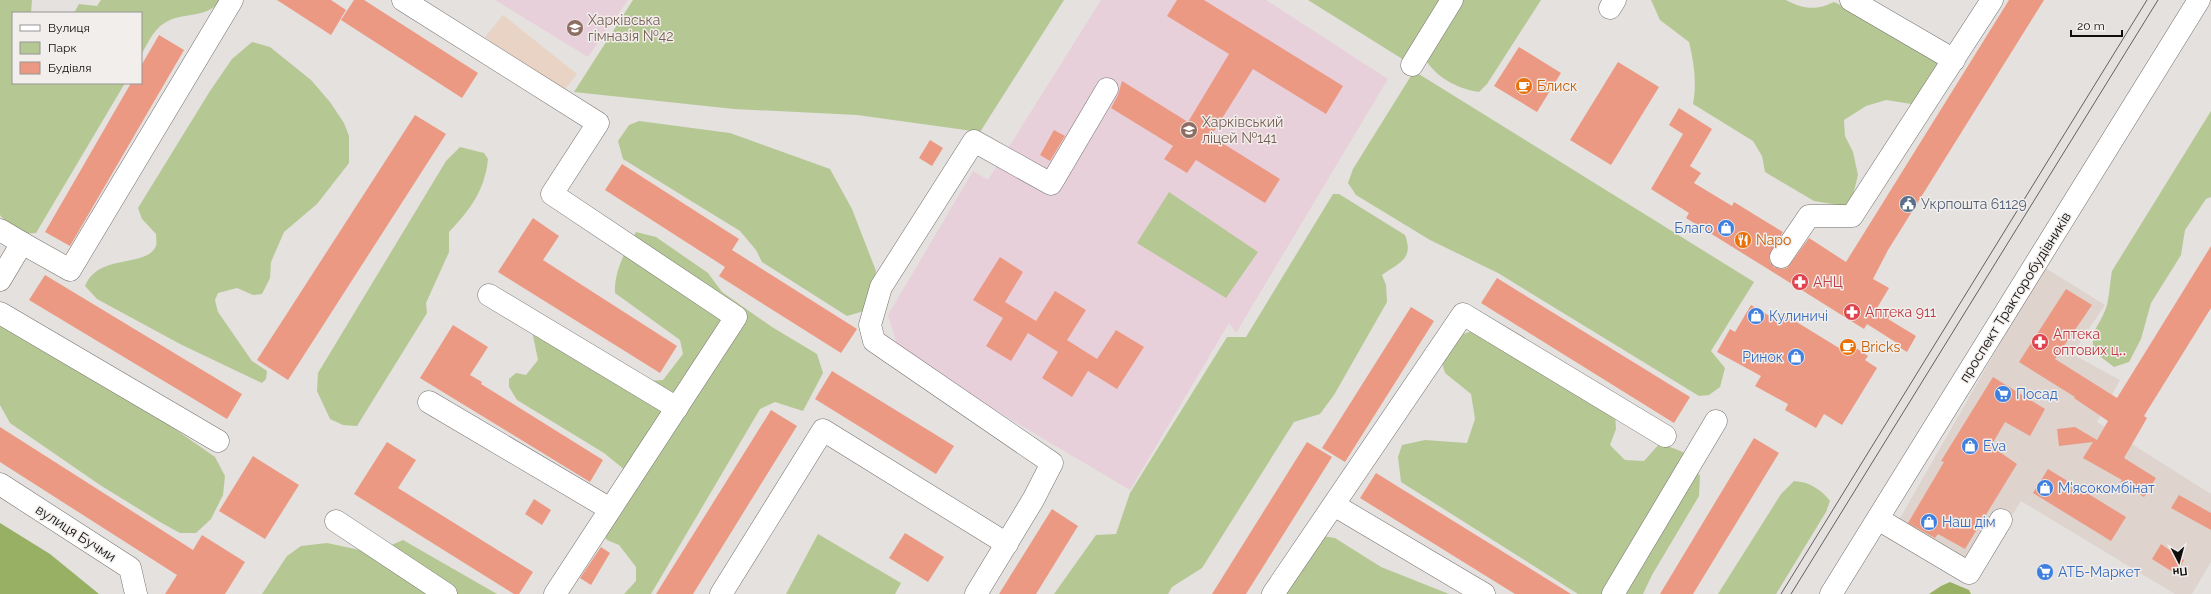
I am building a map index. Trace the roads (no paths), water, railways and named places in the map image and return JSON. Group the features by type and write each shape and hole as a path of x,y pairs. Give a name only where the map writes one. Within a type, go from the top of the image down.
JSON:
{"street":[{"path":"0,230 70,270 232,0"},
{"path":"403,0 598,123 552,194 736,317 555,594"},
{"path":"1412,64 1452,0"},
{"path":"1851,0 1954,60"},
{"path":"1781,257 1809,216 1852,216 1992,0"},
{"name":"проспект Тракторобудівників","path":"1831,594 2199,0"},
{"path":"976,594 1007,544 1052,463 874,341 870,325 881,287 974,141 1052,184 1107,89"},
{"path":"0,280 22,243"},
{"path":"488,295 677,408"},
{"path":"0,313 218,441"},
{"path":"1273,594 1463,314 1665,436"},
{"path":"429,402 610,509"},
{"path":"1613,594 1716,421"},
{"path":"721,594 823,430 1007,544"},
{"name":"вулиця Бучми","path":"0,484 130,568 136,594"},
{"path":"1334,505 1484,594"},
{"path":"1878,519 1969,573 2001,520"},
{"path":"336,521 446,594"}],"tram line":[{"path":"1781,594 2147,0"},
{"path":"1791,594 2158,0"}],"place":[{"name":"Харківська гімназія №42","path":"575,28"},
{"name":"Блиск","path":"1524,86"},
{"name":"Харківський ліцей №141","path":"1189,130"},
{"name":"Укрпошта 61129","path":"1908,204"},
{"name":"Благо","path":"1726,228"},
{"name":"Napo","path":"1743,240"},
{"name":"АНЦ","path":"1800,282"},
{"name":"Аптека 911","path":"1852,312"},
{"name":"Кулиничі","path":"1756,316"},
{"name":"Аптека оптових ц‥","path":"2040,342"},
{"name":"Bricks","path":"1848,347"},
{"name":"Ринок","path":"1796,357"},
{"name":"Посад","path":"2003,394"},
{"name":"Eva","path":"1970,446"},
{"name":"М'ясокомбінат","path":"2045,488"},
{"name":"Наш дім","path":"1929,522"},
{"name":"АТБ-Маркет","path":"2045,572"}]}
